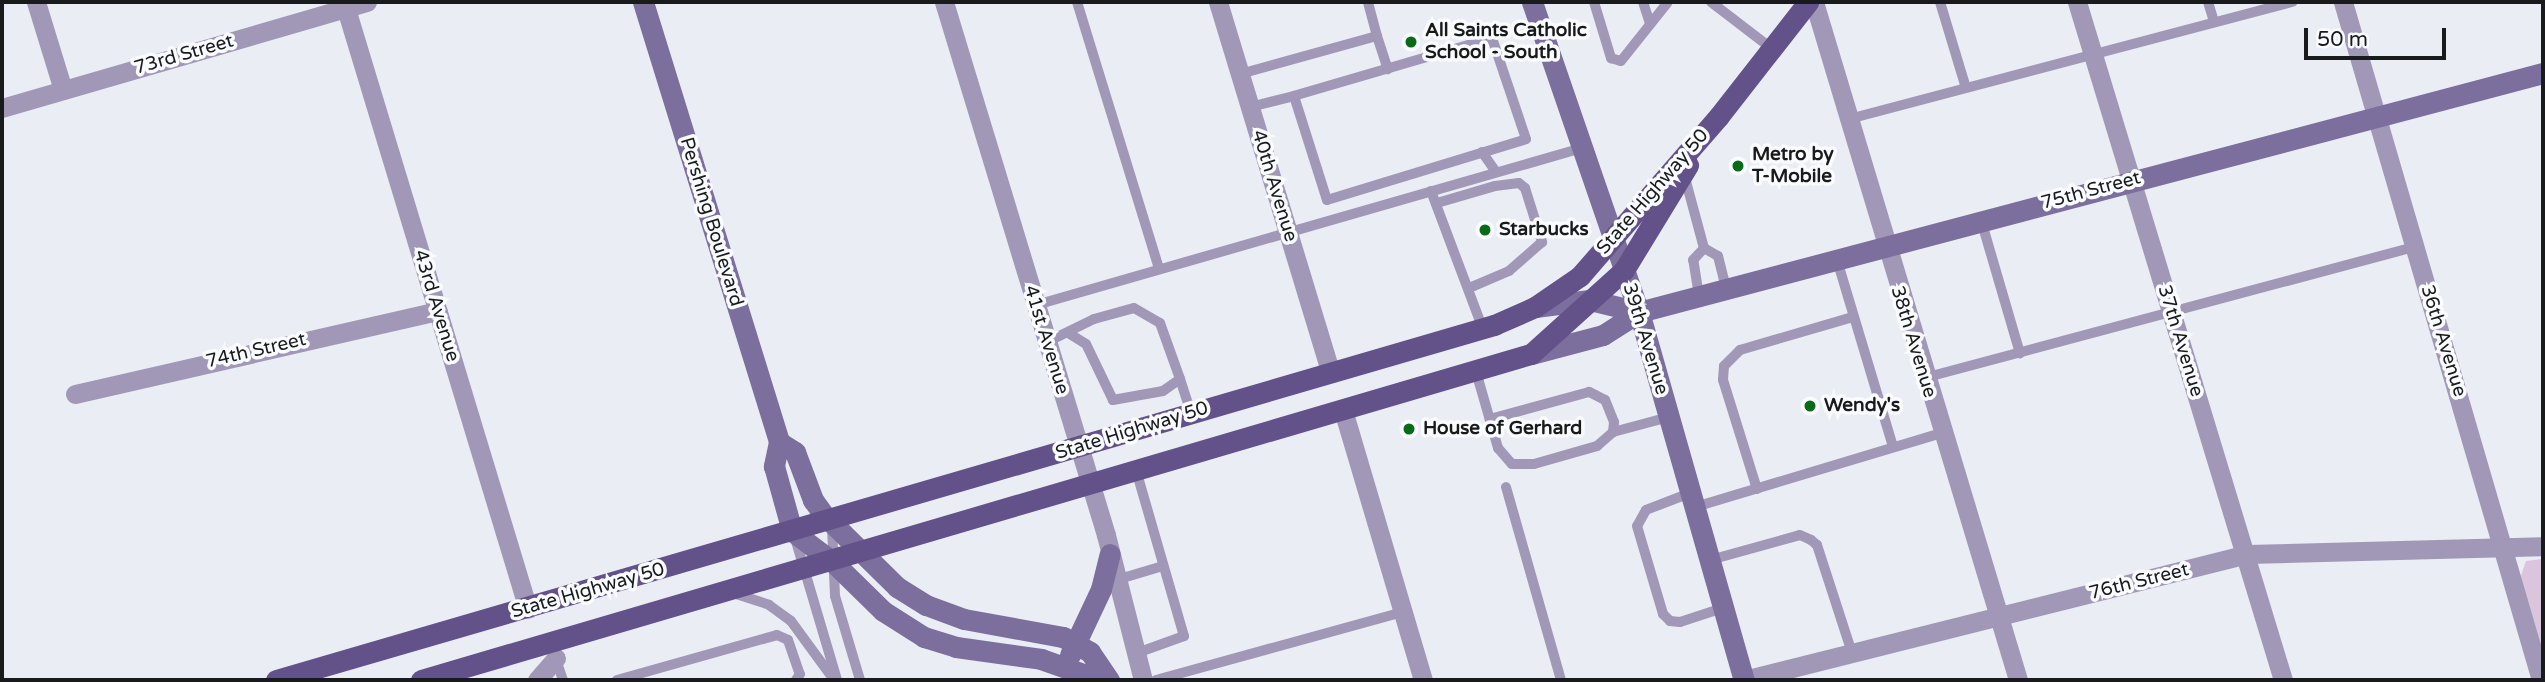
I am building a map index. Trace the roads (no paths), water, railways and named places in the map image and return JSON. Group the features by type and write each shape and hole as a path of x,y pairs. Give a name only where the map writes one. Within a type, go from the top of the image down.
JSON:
{"main road":[{"path":"1719,116 1808,2"},
{"name":"State Highway 50","path":"421,680 553,651 730,592 1531,354 1624,270 1719,116"},
{"name":"State Highway 50","path":"276,680 1079,447 1330,370 1483,329 1535,307 1580,276 1719,116"}],"street":[{"path":"36,2 63,90"},
{"name":"73rd Street","path":"2,108 345,5 367,2"},
{"name":"Pershing Boulevard","path":"643,2 779,442 774,466 792,531"},
{"name":"41st Avenue","path":"944,2 1090,483 1143,680"},
{"name":"40th Avenue","path":"1218,2 1330,370"},
{"name":"39th Avenue","path":"1532,2 1639,312 1744,680"},
{"name":"38th Avenue","path":"1814,2 1884,246 2018,680"},
{"name":"37th Avenue","path":"2077,2 2247,554 2283,680"},
{"name":"36th Avenue","path":"2343,2 2541,680"},
{"name":"43rd Avenue","path":"345,5 528,609"},
{"name":"75th Street","path":"1531,354 1603,335 1639,312 2543,73"},
{"name":"75th Street","path":"1535,307 1591,300 1639,312"},
{"name":"74th Street","path":"75,394 438,311"},
{"path":"1343,410 1423,680"},
{"name":"Pershing Boulevard","path":"779,442 795,452 813,500 829,520 897,587 939,611 1075,642 1097,658 1109,680"},
{"path":"792,531 833,562 883,611 924,637 1065,667 1100,680"},
{"name":"76th Street","path":"1744,680 2247,554 2543,546"},
{"path":"1065,667 1101,589 1110,554"},
{"path":"537,680 553,651"}],"lane":[{"path":"1077,2 1159,269"},
{"path":"1368,2 1388,69"},
{"path":"1594,2 1611,58 1621,61 1668,2"},
{"path":"1643,2 1650,24"},
{"path":"1711,2 1772,48"},
{"path":"1940,2 1965,85"},
{"path":"2208,2 2214,22"},
{"path":"1848,119 1965,85 2293,2"},
{"path":"1240,74 1377,36"},
{"path":"1250,107 1492,38 1526,139 1327,200 1294,96"},
{"path":"1036,305 1582,148"},
{"path":"1482,152 1496,172"},
{"path":"1469,288 1509,271 1542,242 1525,188 1518,183 1514,167"},
{"path":"1684,172 1704,248 1718,256 1726,288"},
{"path":"1437,203 1518,183"},
{"path":"1431,191 1483,329"},
{"path":"1347,193 1353,212"},
{"path":"1981,220 2020,352"},
{"path":"1924,378 2414,247"},
{"path":"1699,296 1693,260 1704,248"},
{"path":"1837,259 1893,447"},
{"path":"1047,342 1070,334 1094,319 1134,308 1151,314 1168,339 1191,413"},
{"path":"1757,489 1723,380 1724,366 1740,351 1853,317"},
{"path":"1070,334 1086,344 1113,400 1163,391 1180,379"},
{"path":"1476,370 1503,458 1522,466 1597,446 1613,432 1669,417"},
{"path":"1490,419 1589,392 1608,405 1613,432"},
{"path":"1723,608 1670,621 1662,614 1641,538 1639,517 1646,510 1757,489 1941,433"},
{"path":"1136,470 1184,636 1137,653"},
{"path":"1506,487 1561,680"},
{"path":"829,520 835,596 860,680"},
{"path":"792,531 836,680"},
{"path":"1709,561 1800,536 1811,540 1817,545 1852,653"},
{"path":"1116,580 1163,566"},
{"path":"730,592 769,605 791,621 836,680"},
{"path":"1156,680 1403,612"},
{"path":"617,680 777,635 788,640 800,674 796,680"},
{"path":"553,651 563,680"}],"place":[{"name":"All Saints Catholic School - South","path":"1411,42"},
{"name":"Metro by T-Mobile","path":"1738,166"},
{"name":"Starbucks","path":"1485,230"},
{"name":"Wendy's","path":"1810,406"},
{"name":"House of Gerhard","path":"1409,429"}]}
